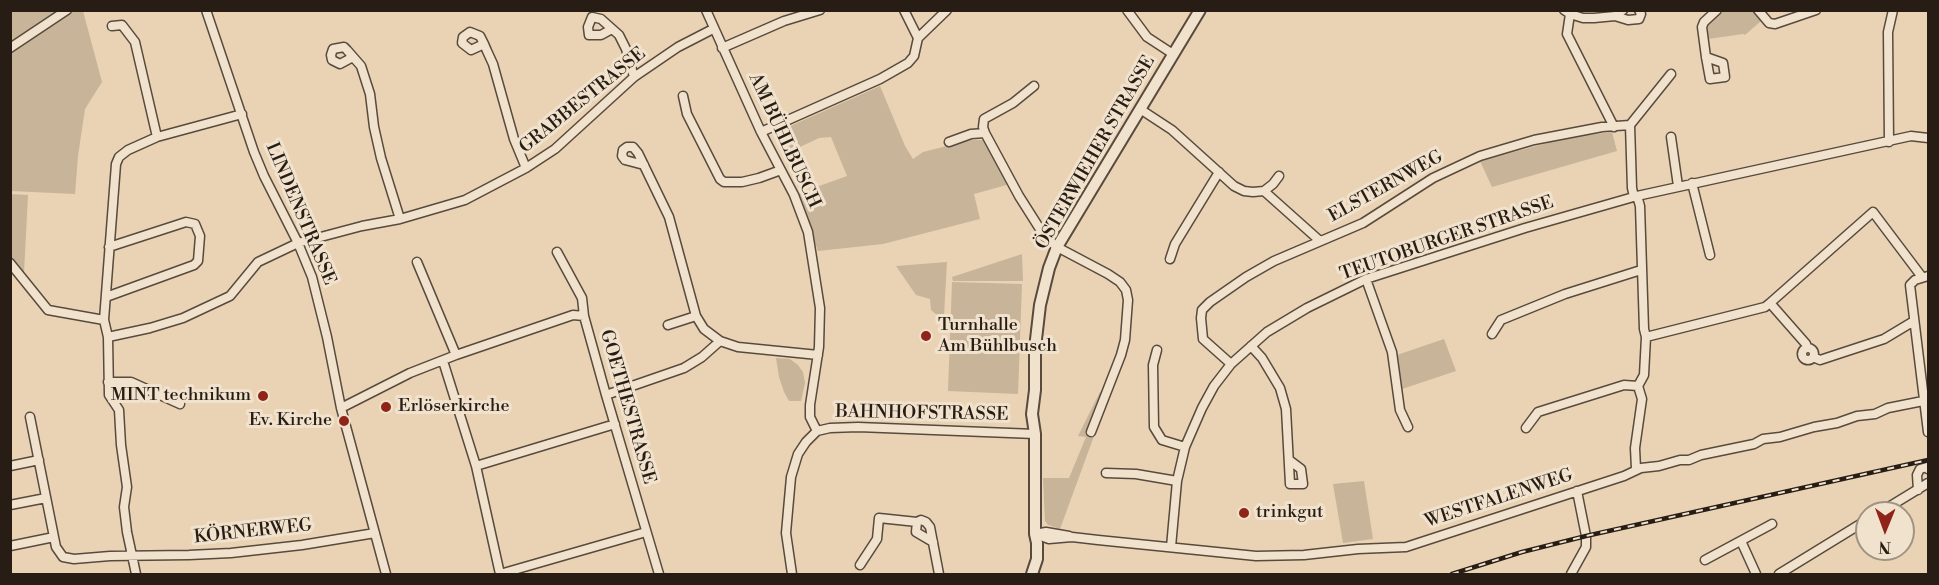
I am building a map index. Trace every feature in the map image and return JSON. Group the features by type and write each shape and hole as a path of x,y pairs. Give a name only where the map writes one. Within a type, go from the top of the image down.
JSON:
{"street":[{"path":"10,48 67,10"},
{"name":"LINDENSTRASSE","path":"206,10 264,176 298,243 312,277 341,408 386,574"},
{"name":"AM BÜHLBUSCH","path":"705,10 761,132 797,202 808,232 820,308 818,355 810,405 810,417 817,431"},
{"path":"722,48 784,21 820,10"},
{"path":"904,10 918,38"},
{"path":"761,132 899,69 914,56 918,38 947,10"},
{"path":"1127,10 1147,37 1173,54"},
{"name":"ÖSTERWIEHER STRASSE","path":"1032,574 1037,558 1035,434 1038,414 1035,390 1035,348 1040,305 1049,268 1057,247 1200,10"},
{"path":"1614,127 1567,33 1567,12 1583,18 1594,18 1615,15 1623,10"},
{"path":"1615,15 1628,20 1639,19 1641,14 1639,10"},
{"path":"1706,57 1702,27 1704,22 1717,10"},
{"path":"1758,10 1769,23 1775,24 1816,10"},
{"path":"1889,141 1888,32 1893,10"},
{"path":"111,26 122,25 135,42 157,137"},
{"path":"612,29 620,35 634,77"},
{"name":"GRABBESTRASSE","path":"108,337 183,318 230,296 258,261 298,243 362,226 400,219 465,200 526,168 555,149 634,77 678,47 713,29"},
{"path":"484,45 493,64 514,139 526,168"},
{"path":"353,57 361,66 368,85 381,158 400,219"},
{"path":"1636,470 1635,448 1642,399 1638,386 1644,375 1646,337 1641,270 1640,206 1632,188 1630,125 1671,74"},
{"path":"1034,86 1013,103 984,119 985,133 1019,196 1045,237 1057,247 1120,282 1126,290 1128,300 1125,340 1121,355 1091,432"},
{"path":"683,96 687,114 720,180 742,182 782,170"},
{"path":"1140,109 1172,130 1234,186 1244,191 1264,191 1279,176"},
{"path":"136,574 124,507 127,487 119,410 109,395 108,337 104,320 116,164 119,157 128,150 157,137 242,114"},
{"name":"ELSTERNWEG","path":"1231,364 1203,339 1202,310 1246,277 1274,261 1363,223 1433,178 1480,156 1534,140 1630,125"},
{"path":"949,142 971,134 985,133"},
{"name":"TEUTOBURGER STRASSE","path":"1171,547 1177,481 1185,447 1202,408 1214,386 1231,364 1282,321 1366,279 1525,228 1636,196 1911,136 1929,138"},
{"path":"1671,137 1678,186"},
{"path":"644,165 669,217 696,316 704,329 720,341 738,347 818,355"},
{"path":"1170,259 1174,244 1219,172"},
{"path":"1692,183 1710,255"},
{"path":"1264,191 1320,241"},
{"path":"1646,337 1765,307 1873,212 1925,276 1910,285 1929,432"},
{"path":"106,297 194,265 198,261 200,236 195,224 186,222 109,247"},
{"name":"GOETHESTRASSE","path":"557,252 582,298 584,316 658,574"},
{"path":"417,262 456,355"},
{"path":"10,263 48,310 104,320"},
{"path":"1492,334 1502,320 1565,294 1641,270"},
{"path":"1366,279 1392,352 1400,410 1408,427"},
{"path":"1770,303 1806,344 1806,348 1813,351 1813,357 1820,360 1884,339 1914,321"},
{"path":"341,408 410,374 456,355 573,315 584,316"},
{"path":"668,325 696,316"},
{"path":"606,395 684,368 702,357 720,341"},
{"path":"1251,345 1262,358 1280,388 1286,410 1289,460"},
{"path":"1157,350 1153,365 1154,427 1162,440 1185,447"},
{"path":"443,361 476,466 500,574 645,532"},
{"path":"108,382 131,382 180,404"},
{"path":"1526,428 1538,412 1624,385 1638,386"},
{"name":"WESTFALENWEG","path":"1035,534 1049,539 1072,537 1256,556 1304,555 1406,547 1624,476 1636,470 1689,460 1701,455 1754,444 1926,400"},
{"path":"10,546 54,537 30,417"},
{"path":"476,466 615,424"},
{"name":"BAHNHOFSTRASSE","path":"792,574 786,533 791,477 798,454 817,431 858,427 1035,434"},
{"path":"10,466 39,460"},
{"path":"1918,490 1917,475 1920,469 1927,467 1929,469"},
{"path":"1106,473 1136,474 1177,481"},
{"path":"1899,501 1929,483"},
{"path":"1571,574 1586,547 1577,491"},
{"path":"10,505 46,498"},
{"path":"860,565 877,540 879,518 917,522 921,520 930,527 939,574"},
{"path":"1705,560 1772,525"},
{"path":"1779,574 1855,527"},
{"name":"KÖRNERWEG","path":"54,537 56,547 63,557 74,559 231,553 375,533"},
{"path":"1741,541 1756,574"}],"shaded area":[{"path":"11,11 59,11 11,43"},
{"path":"74,11 83,11 102,82 85,109 75,194 11,191 10,52"},
{"path":"1724,11 1753,11 1761,21 1745,35 1708,39 1709,23"},
{"path":"880,86 905,146 913,159 923,152 971,140 986,140 1010,184 974,194 980,219 883,244 818,251 797,194 847,176 831,137 819,138 783,155 774,135"},
{"path":"1612,132 1617,151 1492,187 1480,161 1570,137"},
{"path":"10,194 28,195 24,273 11,257"},
{"path":"1022,254 1023,281 953,281 952,277"},
{"path":"947,262 944,316 938,316 931,310 930,299 916,295 896,266"},
{"path":"952,282 1022,284 1018,394 948,391"},
{"path":"1444,339 1456,371 1402,389 1397,355"},
{"path":"776,358 790,359 803,372 805,383 801,401 789,401 779,377"},
{"path":"1100,392 1109,395 1060,529 1048,525 1045,521 1043,478 1069,478 1086,437 1078,436"},
{"path":"1364,481 1373,539 1343,543 1333,484"}],"railway":[{"path":"1452,574 1522,552 1586,536 1928,460"}],"place":[{"name":"Turnhalle Am Bühlbusch","path":"926,336"},
{"name":"MINT technikum","path":"263,396"},
{"name":"Erlöserkirche","path":"386,407"},
{"name":"Ev. Kirche","path":"344,421"},
{"name":"trinkgut","path":"1244,513"}]}
